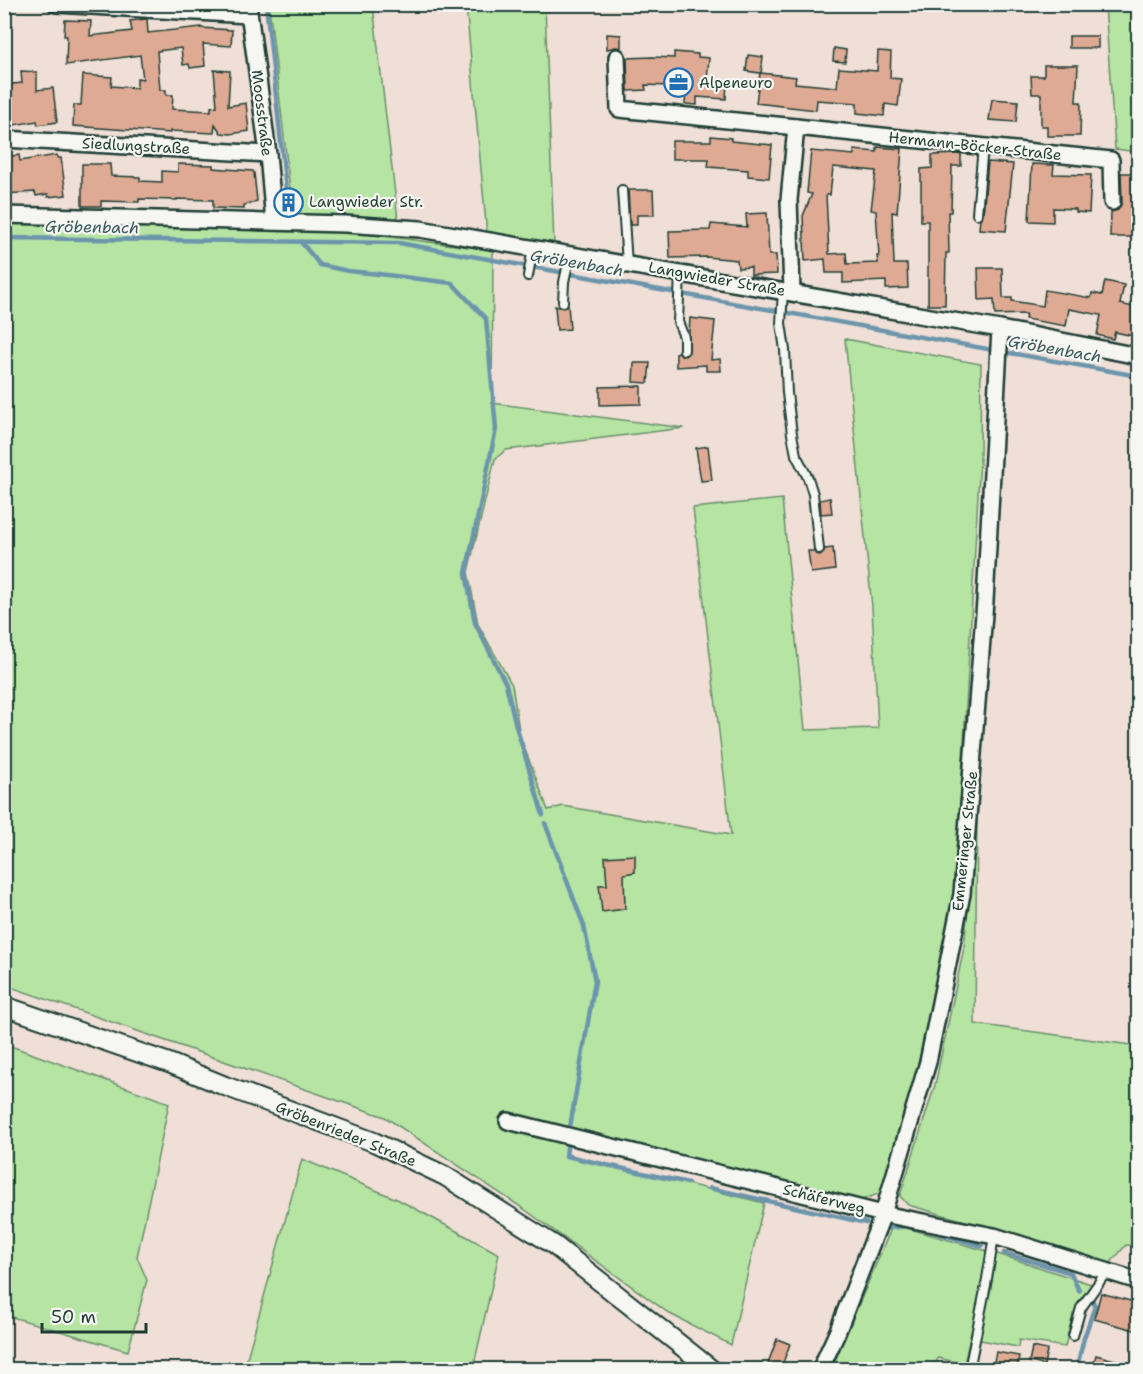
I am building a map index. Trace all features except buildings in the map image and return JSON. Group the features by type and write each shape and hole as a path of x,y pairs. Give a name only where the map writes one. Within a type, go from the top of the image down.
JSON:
{"street":[{"path":"57,4 248,10"},
{"name":"Moosstraße","path":"248,10 268,154 274,222"},
{"name":"Hermann-Böcker-Straße","path":"617,57 619,109 1112,160 1112,202"},
{"path":"786,295 789,200 796,127"},
{"name":"Siedlungstraße","path":"4,139 268,154"},
{"name":"Langwieder Straße","path":"4,214 345,224 420,229 568,260 627,264 679,280 786,295 999,335 1138,356"},
{"name":"Emmeringer Straße","path":"820,1370 883,1214 928,1062 962,894 985,601 999,335"},
{"name":"Gröbenrieder Straße","path":"4,1006 169,1064 374,1142 445,1176 554,1245 712,1370"},
{"name":"Schäferweg","path":"508,1121 883,1214 994,1236 1138,1281"}],"lane":[{"path":"977,214 982,146"},
{"path":"622,190 627,264"},
{"path":"528,276 532,252"},
{"path":"563,302 568,260"},
{"path":"679,280 678,322 684,337 684,350"},
{"path":"786,295 781,323 792,434 796,455 808,478 813,494 819,549"},
{"path":"969,1370 994,1236"},
{"path":"1073,1336 1081,1308 1107,1271"}],"green space":[{"path":"269,5 373,5 398,220 293,216"},
{"path":"466,5 545,5 554,245 487,235"},
{"path":"1105,5 1138,5 1138,152 1115,149"},
{"path":"5,224 350,232 493,250 492,403 684,428 506,450 495,459 468,572 478,624 512,685 520,736 548,810 563,806 731,835 693,508 782,499 805,730 878,728 872,607 845,339 981,364 980,459 955,900 916,1075 881,1193 859,1201 703,1166 573,1129 567,1154 764,1203 731,1345 670,1314 524,1209 385,1117 5,985"},
{"path":"977,816 975,1024 1138,1046 1138,1246 1126,1245 1109,1265 908,1205 900,1196 935,1085 964,948"},
{"path":"5,1044 169,1103 137,1257 147,1280 128,1351 5,1315"},
{"path":"302,1159 399,1200 499,1254 473,1369 244,1369"},
{"path":"893,1224 1094,1285 1073,1314 1065,1347 1019,1340 1018,1347 970,1338 964,1364 938,1358 934,1369 831,1370"}],"waterway":[{"path":"266,4 287,198"},
{"name":"Gröbenbach","path":"4,238 399,243 1138,376"},
{"path":"301,242 320,265 348,271 452,283 486,319 496,429 466,573 475,623 506,684 543,815"},
{"path":"545,823 584,926 595,981 569,1133"},
{"path":"568,1140 566,1156 688,1183"},
{"path":"710,1188 866,1223"},
{"path":"887,1228 911,1226"},
{"path":"930,1231 982,1246"},
{"path":"1004,1253 1071,1273 1079,1291"},
{"path":"1078,1370 1084,1338 1095,1306 1090,1295"}],"place":[{"name":"Alpeneuro","path":"678,83"},
{"name":"Langwieder Str.","path":"288,202"}]}
